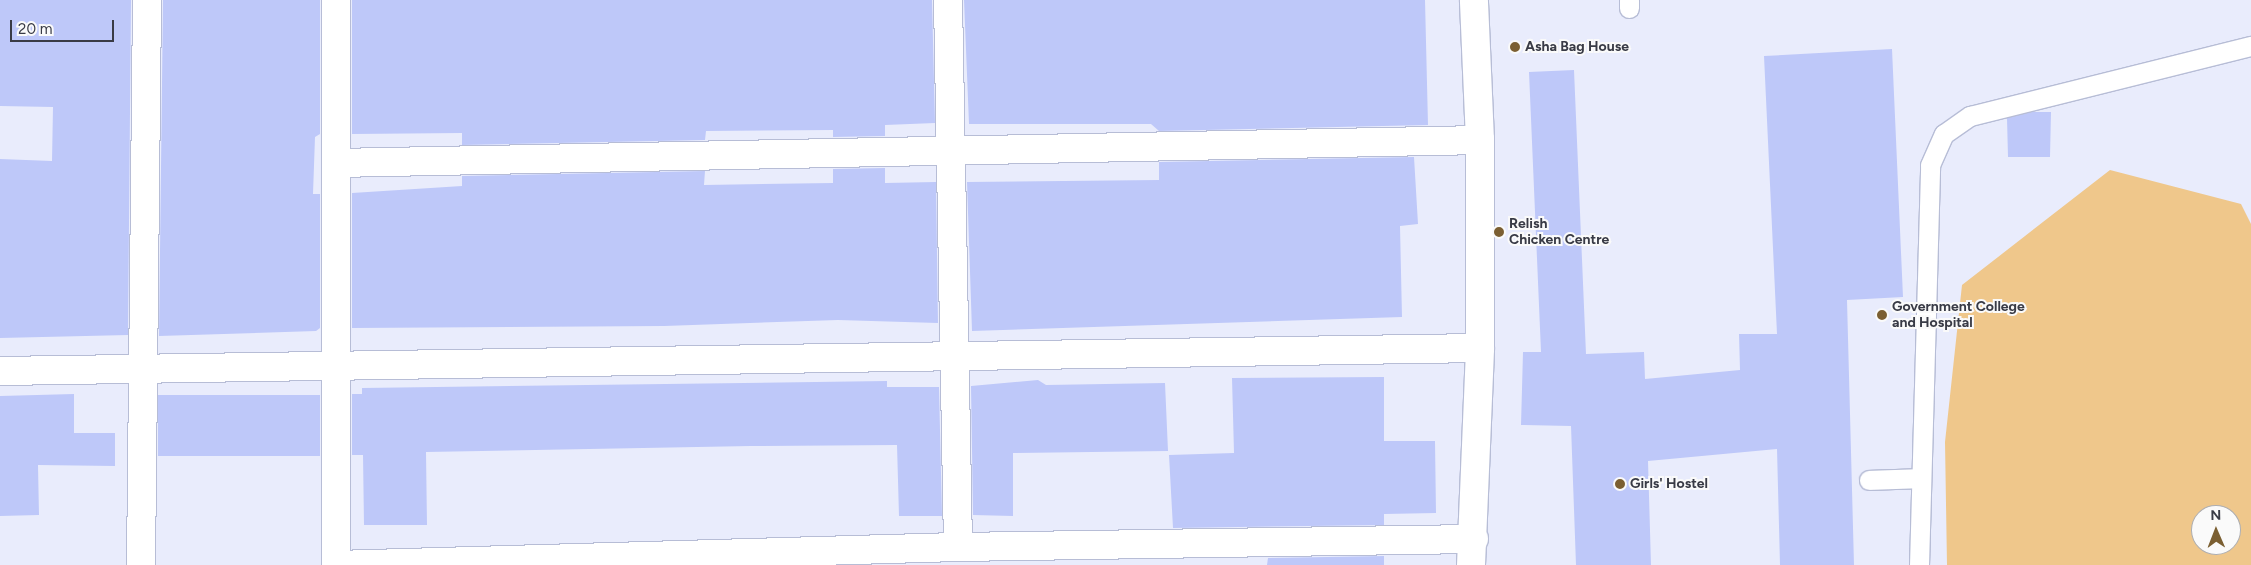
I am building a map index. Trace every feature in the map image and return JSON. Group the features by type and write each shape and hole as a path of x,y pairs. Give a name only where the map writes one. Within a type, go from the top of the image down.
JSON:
{"street":[{"path":"142,565 142,368 147,0"},
{"path":"336,0 333,365 336,565 958,547 1473,552 1480,348 1480,140 1474,0"},
{"path":"948,0 958,547"},
{"path":"336,163 950,148 1480,140"},
{"path":"0,370 954,358 1480,348"}],"lane":[{"path":"1919,565 1930,165 1944,134 1970,116 2251,46"},
{"path":"1869,480 1920,478"}],"shaded area":[{"path":"2110,170 2241,204 2251,224 2251,565 1947,565 1945,442 1962,285"}],"building":[{"path":"0,0 131,0 128,335 0,338 0,159 52,161 53,107 0,106"},
{"path":"163,0 320,0 320,134 315,137 313,194 320,194 320,328 316,331 159,336"},
{"path":"352,0 932,0 935,123 885,125 885,136 833,137 833,130 706,131 705,140 462,145 462,133 352,134"},
{"path":"964,0 1425,0 1428,125 1159,131 1151,124 969,124"},
{"path":"1892,49 1903,297 1847,300 1854,565 1780,565 1777,449 1648,461 1651,565 1576,565 1571,426 1521,425 1523,352 1541,352 1529,72 1574,70 1586,354 1644,352 1645,379 1740,370 1739,334 1777,334 1764,56"},
{"path":"2032,112 2051,112 2050,157 2008,157 2007,118"},
{"path":"1414,157 1418,224 1400,226 1402,317 972,331 967,182 1159,180 1159,162"},
{"path":"885,168 885,183 936,182 938,323 838,320 664,326 352,328 352,193 462,186 462,176 705,171 704,185 833,183 833,169"},
{"path":"1384,377 1384,441 1435,441 1436,513 1384,514 1384,525 1173,528 1169,455 1234,453 1232,378"},
{"path":"1038,380 1046,385 1165,383 1168,451 1013,453 1013,516 973,515 971,386"},
{"path":"887,381 887,387 939,387 942,516 899,516 897,445 751,446 426,452 427,525 364,525 363,455 352,455 352,394 362,394 362,388"},
{"path":"74,394 74,433 115,433 115,466 38,465 39,515 0,516 0,396"},
{"path":"158,395 320,395 320,456 158,456"},
{"path":"1384,556 1384,565 1267,565 1268,558"}],"place":[{"name":"Asha Bag House","path":"1515,47"},
{"name":"Relish Chicken Centre","path":"1499,232"},
{"name":"Government College and Hospital","path":"1882,315"},
{"name":"Girls' Hostel","path":"1620,484"}]}
